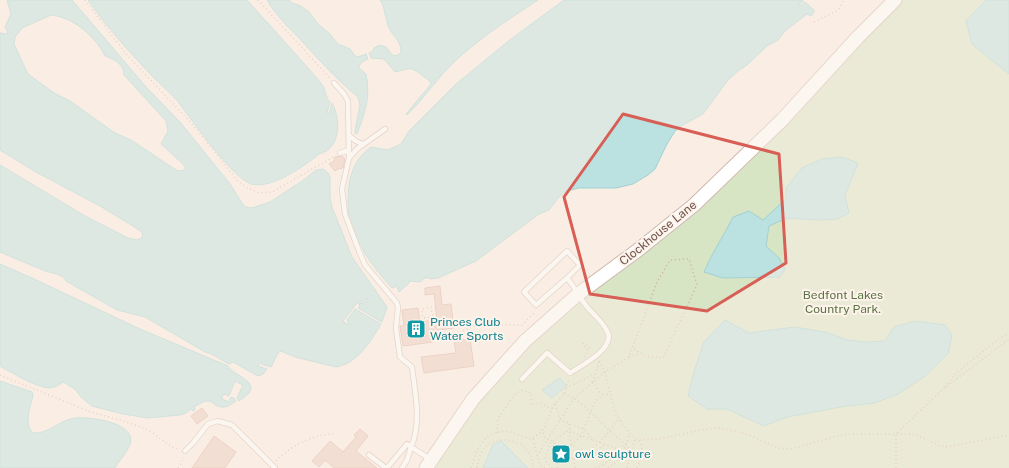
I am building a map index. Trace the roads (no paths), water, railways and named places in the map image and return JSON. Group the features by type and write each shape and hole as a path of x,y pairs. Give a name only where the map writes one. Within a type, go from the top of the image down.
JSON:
{"main road":[{"name":"Clockhouse Lane","path":"429,464 473,399 525,341 577,295 638,250 694,205 782,120 858,37 895,0"}],"lane":[{"path":"334,83 348,101 349,158 342,189 345,214 365,265 397,303 396,328 400,357 412,367 417,414 415,437 410,447 407,460 402,468"},
{"path":"349,158 357,149 385,129"},
{"path":"349,135 359,144 364,144"},
{"path":"340,152 349,150"},
{"path":"567,251 580,265 567,278 536,305 524,292 567,251"},
{"path":"522,378 547,352 570,373 597,356 606,345 608,340 608,331 577,295 572,284 567,278"},
{"path":"184,451 193,443 208,424 218,421 232,425 273,466"},
{"path":"369,455 387,468 407,444 429,464"}],"water":[{"path":"7,0 72,0 147,88 180,122 230,184 244,206 250,208 270,202 316,170 323,169 328,173 330,177 330,197 332,207 352,257 387,307 382,322 358,308 360,307 359,304 368,301 367,299 356,304 343,321 347,324 349,322 347,320 355,309 381,324 363,351 357,357 344,365 336,367 295,357 281,351 278,353 271,367 261,364 262,362 260,362 258,366 267,369 263,374 258,376 233,362 229,364 205,352 145,317 117,310 66,281 63,277 57,274 45,271 0,252 0,165 85,216 128,238 137,240 143,237 142,232 100,206 36,172 0,150 0,33 6,34 8,32 5,27 11,14","holes":["51,15 67,19 82,29 95,41 105,56 115,60 120,65 124,71 124,75 166,121 168,131 161,144 183,164 185,170 178,171 131,140 115,133 70,101 54,93 28,74 14,44 15,37 22,28"]},
{"path":"88,0 247,0 323,85 327,98 330,102 327,113 329,114 332,103 337,117 337,133 332,146 287,176 268,184 251,184 242,179 222,159 175,98 153,77 119,40"},
{"path":"267,0 289,0 292,3 301,6 309,12 318,24 330,34 338,44 350,49 355,56 358,57 366,54 368,59 362,62 359,66 360,69 366,74 368,90 365,111 357,134 355,131 360,105 358,97 335,76 286,24"},
{"path":"380,0 538,0 495,29 464,53 448,68 407,115 406,114 431,84 430,81 412,69 395,72 384,59 371,58 369,53 380,45 386,47 393,56 398,55 401,52 398,42 388,26"},
{"path":"564,0 803,0 799,5 800,6 805,2 814,10 814,12 811,16 807,14 785,31 778,40 767,46 728,80 703,114 675,131 655,169 648,175 633,184 616,188 579,188 567,191 559,197 549,210 539,214 476,261 438,278 431,279 425,277 420,282 409,281 409,283 399,292 397,286 392,288 377,271 354,236 348,207 348,192 353,169 362,155 371,147 388,150 401,144 409,131 456,84 511,39"},
{"path":"986,0 1009,0 1009,74 972,44 966,21"},
{"path":"842,157 858,163 845,195 849,213 837,219 818,220 787,218 769,226 766,246 779,258 785,269 780,277 723,278 704,272 733,217 749,211 763,220 786,199 786,188 802,168 822,159"},
{"path":"0,264 140,329 228,366 247,381 251,388 249,393 239,401 237,398 243,385 235,381 229,396 224,394 222,397 222,399 229,402 231,397 234,398 236,401 230,405 219,407 212,402 206,401 194,407 195,410 193,411 191,409 180,415 148,418 123,414 92,406 81,397 75,389 63,382 49,388 25,380 0,366"},
{"path":"725,320 749,333 795,327 825,332 847,340 867,342 885,341 894,327 915,321 945,325 952,335 948,354 924,377 898,394 875,403 846,406 787,417 764,426 727,409 707,409 688,396 704,342"},
{"path":"560,378 566,386 552,398 542,390"},
{"path":"0,381 32,392 33,395 29,409 28,424 33,433 43,432 70,419 96,419 116,424 124,429 129,434 131,441 129,448 115,468 0,468"},
{"path":"501,441 528,468 483,468 493,445"}],"place":[{"name":"Princes Club Water Sports","path":"416,329"},
{"name":"owl sculpture","path":"561,454"}],"park label":[{"name":"Bedfont Lakes Country Park.","path":"843,302"}]}
